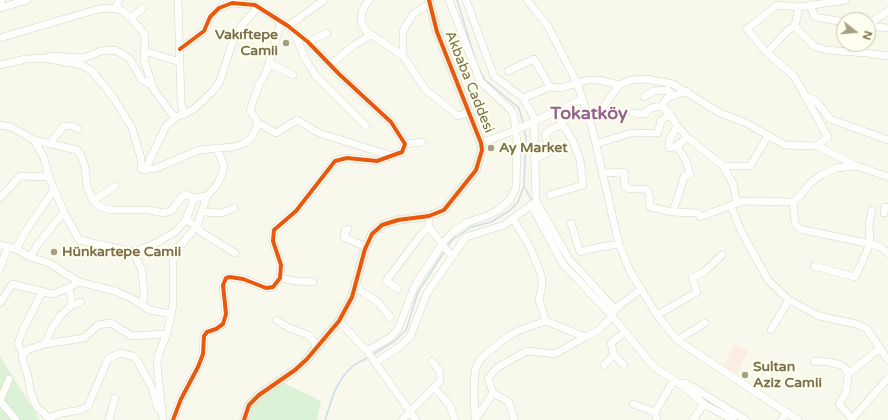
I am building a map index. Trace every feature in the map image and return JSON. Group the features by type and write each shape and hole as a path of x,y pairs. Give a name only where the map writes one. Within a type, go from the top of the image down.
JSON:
{"main road":[{"name":"Akbaba Caddesi","path":"244,420 249,405 258,395 295,370 317,348 339,321 350,303 366,247 372,234 382,225 398,220 429,216 444,210 476,170 482,150 481,143 437,32 429,2"}],"street":[{"path":"0,8 27,0"},
{"path":"116,8 119,0"},
{"path":"178,0 181,102 184,115"},
{"path":"290,27 324,0"},
{"path":"369,0 362,11 361,22 371,35 403,56 425,88 458,116 470,112"},
{"path":"368,352 391,336 398,329 412,290 443,245 458,227 494,212 507,204 512,197 518,177 518,130 514,116 510,109 484,87 480,81 449,0"},
{"path":"466,0 493,73 523,98 529,106 532,122 534,158 533,203 563,264 612,316 654,367 676,381 704,404 733,420"},
{"path":"527,0 548,26 577,83 588,114 620,244 630,271 656,315 677,340 798,420"},
{"path":"817,146 828,137 806,96 794,76 766,53 747,29 777,5 799,7 846,0"},
{"path":"180,49 204,31 210,17 219,8 232,2 256,4 290,27 308,42 330,65 391,122 405,144"},
{"path":"403,56 403,31 413,14 429,2"},
{"path":"143,169 166,126 176,117 194,110 214,90 220,81 235,35 256,4"},
{"path":"810,6 815,17 836,21"},
{"path":"766,53 787,31 795,26 799,7"},
{"path":"0,38 94,10 116,8 121,10 131,18 145,35 144,60 153,86 171,113 176,117"},
{"path":"131,18 143,8"},
{"path":"876,19 888,11"},
{"path":"281,22 269,63 250,110 258,123 276,133 297,120 319,133 392,156"},
{"path":"795,26 814,46 826,50 866,52 888,56"},
{"path":"876,26 888,28"},
{"path":"290,27 314,75 366,126"},
{"path":"308,42 327,33"},
{"path":"330,65 354,45 371,35"},
{"path":"43,58 49,55 84,58 101,50 115,50 129,58 142,80 153,86"},
{"path":"144,51 180,62"},
{"path":"0,65 26,59 43,58 82,65 92,71 105,84 132,128 143,169"},
{"path":"508,71 534,59 550,87"},
{"path":"269,63 293,74"},
{"path":"588,114 595,112 604,106 619,85 632,80 647,79 673,84 720,113 746,123 785,145 817,146 857,166 888,177"},
{"path":"523,98 550,87 561,88 577,83 599,80 619,85"},
{"path":"644,96 653,91 668,90 673,96"},
{"path":"633,113 644,114 651,108 662,106 667,98 687,92"},
{"path":"806,96 816,101 830,119 888,140"},
{"path":"481,143 518,130 582,99"},
{"path":"662,106 670,114 677,126 687,137 724,166 733,184 734,205 741,231 768,280 790,300 819,316 856,324 866,329 888,360"},
{"path":"550,195 583,185 578,153 573,141 555,112"},
{"path":"596,144 631,133 658,133 661,121 670,114"},
{"path":"143,169 154,169 199,150 233,147 245,143 252,137 258,123"},
{"path":"0,125 11,128 34,140 78,150 85,167 87,187 94,201 100,207 111,210 149,210 164,213 171,211 184,194 194,198 206,196"},
{"path":"534,158 550,151 545,134 551,129 562,125"},
{"path":"48,144 64,126 73,126 78,129"},
{"path":"677,126 669,141 669,148 677,146 687,137"},
{"path":"724,166 750,166 768,136"},
{"path":"34,140 44,158 54,190 79,240 133,252 154,244 175,232 186,220 194,198"},
{"path":"405,144 422,142"},
{"path":"173,420 181,399 198,367 203,354 204,336 207,332 216,329 223,324 226,314 223,285 226,278 243,279 266,288 273,287 280,278 281,265 273,241 274,230 296,212 335,161 347,158 377,161 402,152 405,144"},
{"path":"673,212 684,177 690,174 686,161 677,146"},
{"path":"162,420 157,365 159,353 167,334 173,304 173,261 180,246 197,226 206,196 217,185 222,174 224,166 216,148"},
{"path":"602,173 624,172 625,187 629,189 646,189 649,192 650,207 673,212 698,213 700,217 743,201 793,202 821,175 836,168 857,166"},
{"path":"0,198 20,176 49,176"},
{"path":"94,201 115,186"},
{"path":"16,249 25,232 54,190"},
{"path":"793,202 794,223 800,229 870,244 881,247 888,253"},
{"path":"375,362 402,345 410,337 423,299 451,254 466,237 504,225 533,203"},
{"path":"533,203 569,259 615,309"},
{"path":"202,212 222,213 234,208"},
{"path":"814,266 855,277 870,244 869,224 872,210"},
{"path":"30,257 38,244 64,212"},
{"path":"429,216 429,227 451,254"},
{"path":"513,219 529,245 541,274 542,285 539,300 546,321"},
{"path":"186,220 197,226 201,232 235,253"},
{"path":"571,223 580,252"},
{"path":"398,289 386,281 420,236 429,227"},
{"path":"348,228 345,231 344,237 366,247"},
{"path":"569,259 580,252 590,249 620,244"},
{"path":"0,269 4,246 16,249 30,257 49,263 78,282 94,284 115,291 131,298 150,310 170,314"},
{"path":"133,252 142,270 144,294 142,305"},
{"path":"656,315 696,292 692,278 704,272 722,255"},
{"path":"280,278 313,282"},
{"path":"0,303 12,284 53,294 78,282"},
{"path":"355,287 378,302 390,317"},
{"path":"68,288 71,296 71,306"},
{"path":"514,420 509,402 493,393 488,378 498,367 527,351 554,354 599,330 612,316 615,309 640,290"},
{"path":"42,292 22,332 18,344 23,354 30,390 36,406 50,419 62,413 81,410 88,406 108,359 120,353 132,356 137,360 152,388 162,420"},
{"path":"771,330 790,300"},
{"path":"45,344 52,328 71,306 81,302"},
{"path":"276,320 289,328 308,335 313,340 317,348"},
{"path":"339,321 368,352 416,420"},
{"path":"475,420 475,370 481,358 507,337 520,330 546,321 585,337"},
{"path":"23,354 27,350 45,344 84,338 98,325 111,323 132,336 167,334"},
{"path":"677,340 705,323"},
{"path":"624,365 614,355 611,343 625,332"},
{"path":"879,348 848,374 846,392 839,404 853,420 888,378"},
{"path":"604,365 614,355"},
{"path":"814,361 829,362 841,365 848,374"},
{"path":"402,420 435,388 441,377 432,362"},
{"path":"755,392 773,366"},
{"path":"9,379 0,401 16,420"},
{"path":"655,412 676,381"},
{"path":"676,381 686,383 746,420"},
{"path":"435,388 450,406 454,420"},
{"path":"475,420 493,393"},
{"path":"109,420 115,398"},
{"path":"633,404 655,412 658,420"},
{"path":"693,420 704,404"},
{"path":"781,420 786,412"}],"shaded area":[{"path":"735,344 748,351 737,373 723,366"}],"green space":[{"path":"0,356 40,420 0,420"},
{"path":"282,382 321,401 317,420 247,420 248,412 258,398"}],"waterway":[{"path":"457,0 476,62"},
{"path":"478,67 485,80 519,108 523,123"},
{"path":"524,129 526,138 524,186 532,201"},
{"path":"447,247 452,240 471,227 491,222 509,211 518,202 524,186"},
{"path":"372,355 395,341 406,330 418,292 444,252"},
{"path":"325,420 335,390 344,375 354,365 369,357"},
{"path":"700,396 720,409"}],"cycle path":[{"path":"244,420 249,405 259,395 295,370 307,359 339,321 352,297 365,249 372,234 382,225 398,220 429,216 444,210 476,170 482,150 481,143 437,32 429,0"},
{"path":"173,420 181,399 198,367 203,354 204,336 207,332 216,329 223,324 226,314 223,285 226,278 230,277 243,279 266,288 273,287 280,278 281,265 273,241 274,230 296,211 335,161 347,158 377,161 402,152 405,144 391,122 339,74 308,42 288,26 255,5 232,3 219,8 210,17 204,31 180,49"}],"place":[{"name":"Vakıftepe Camii","path":"286,43"},
{"name":"Ay Market","path":"491,148"},
{"name":"Hünkartepe Camii","path":"54,252"},
{"name":"Sultan Aziz Camii","path":"745,375"}],"district":[{"name":"Tokatköy","path":"589,114"}]}
